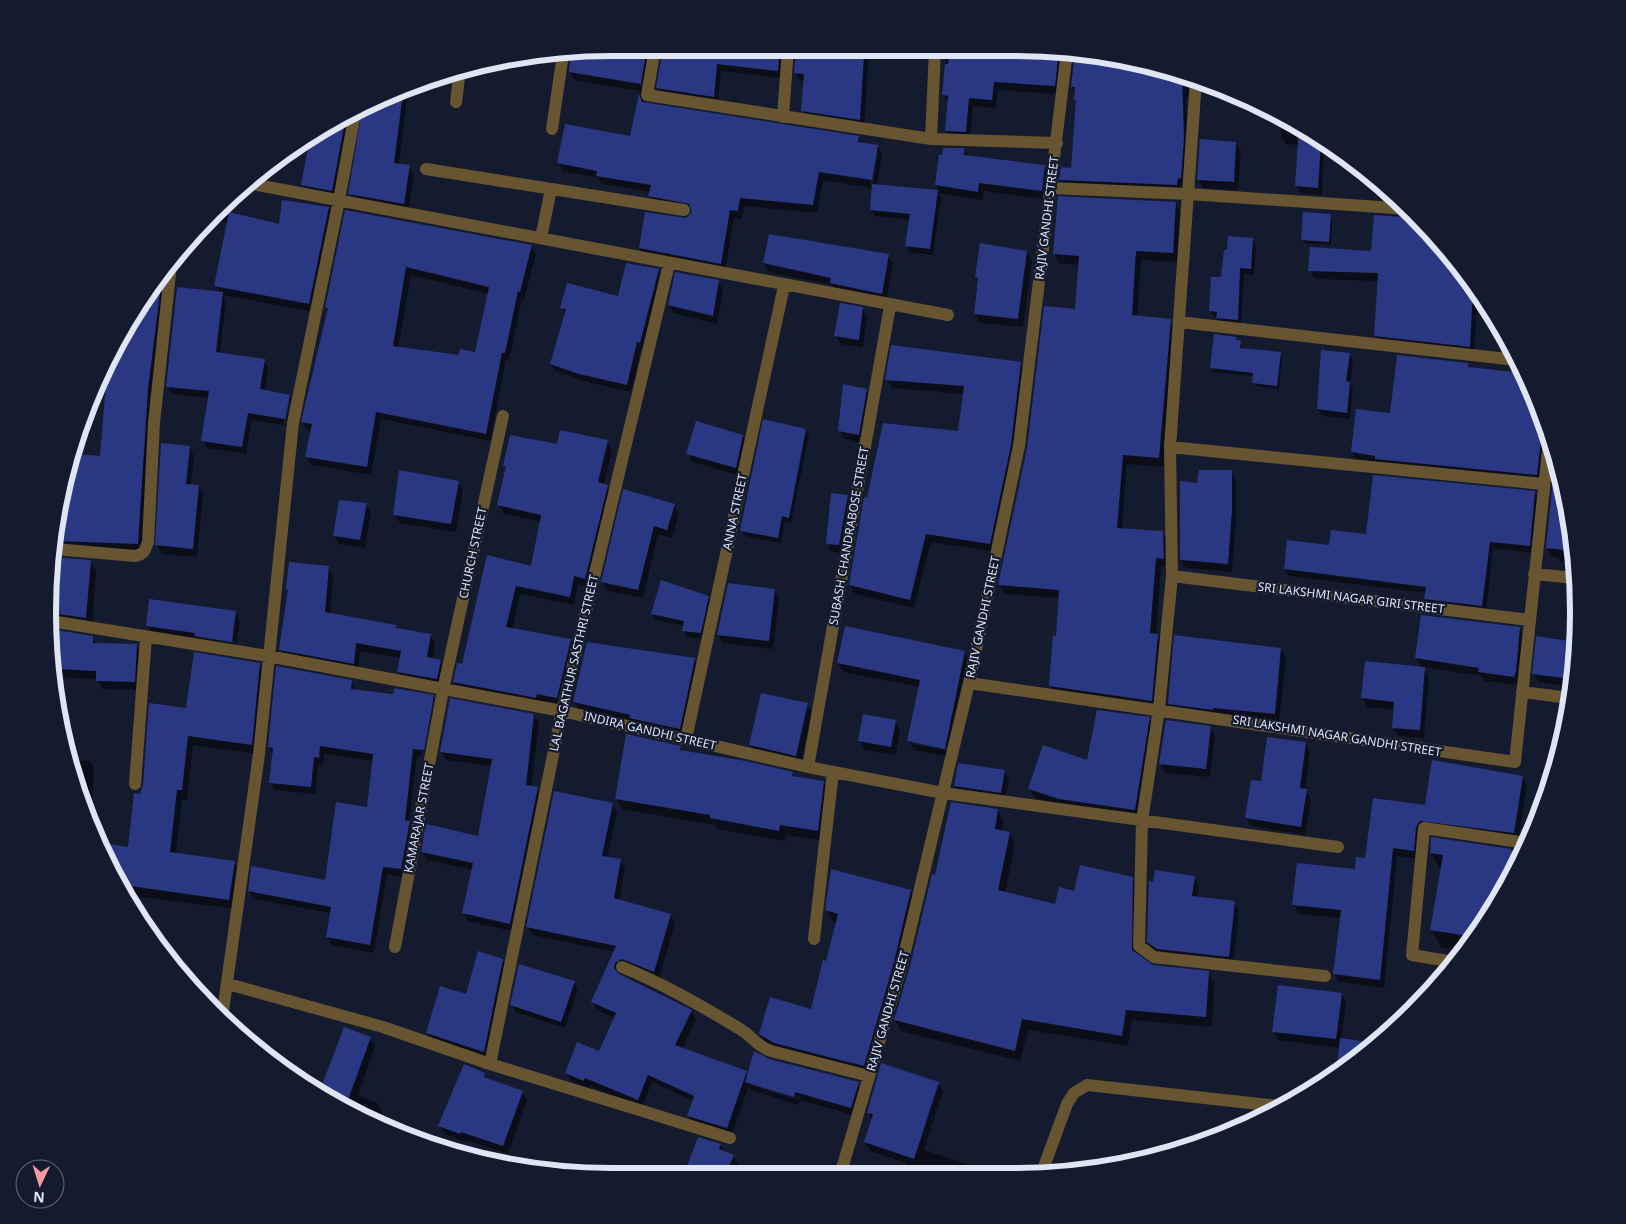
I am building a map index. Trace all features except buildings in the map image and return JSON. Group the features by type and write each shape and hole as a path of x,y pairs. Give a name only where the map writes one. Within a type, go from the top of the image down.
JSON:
{"street":[{"path":"654,56 647,95 931,139 1057,143"},
{"path":"783,117 787,56"},
{"path":"931,139 936,56"},
{"path":"552,129 562,58"},
{"name":"RAJIV GANDHI STREET","path":"842,1168 902,964 969,683 1019,446 1052,188 1065,59"},
{"path":"456,102 459,78"},
{"path":"1196,87 1170,447 1172,576 1159,709 1142,821 1139,946 1146,953 1162,958 1325,976"},
{"path":"224,1009 259,754 293,423 340,200 354,121"},
{"path":"426,169 684,210"},
{"path":"257,185 890,306 948,315"},
{"path":"1052,188 1188,194 1395,208"},
{"path":"540,238 551,189"},
{"name":"LAL BAGATHUR SASTHRI STREET","path":"490,1064 562,711 669,264"},
{"path":"60,549 135,556 141,556 145,551 148,542 154,423 171,274"},
{"name":"ANNA STREET","path":"686,739 784,286"},
{"name":"SUBASH CHANDRABOSE STREET","path":"808,767 890,306"},
{"path":"1179,322 1508,359"},
{"name":"CHURCH STREET","path":"443,690 503,416"},
{"path":"1170,447 1543,484"},
{"path":"1547,455 1522,692 1563,697"},
{"path":"1534,574 1569,577"},
{"name":"SRI LAKSHMI NAGAR GIRI STREET","path":"1172,576 1529,620"},
{"name":"INDIRA GANDHI STREET","path":"56,622 268,656 562,711 808,767 943,793 1338,847"},
{"path":"135,784 146,637"},
{"name":"SRI LAKSHMI NAGAR GANDHI STREET","path":"969,683 1515,762 1522,692"},
{"name":"KAMARAJAR STREET","path":"395,946 443,690"},
{"path":"814,939 833,772"},
{"path":"1446,961 1412,955 1424,828 1519,843"},
{"path":"622,968 662,984 694,1001 748,1033 757,1046 869,1076"},
{"path":"228,984 383,1027 490,1064 730,1138"},
{"path":"1044,1167 1067,1104 1074,1093 1086,1086 1269,1105"}]}
